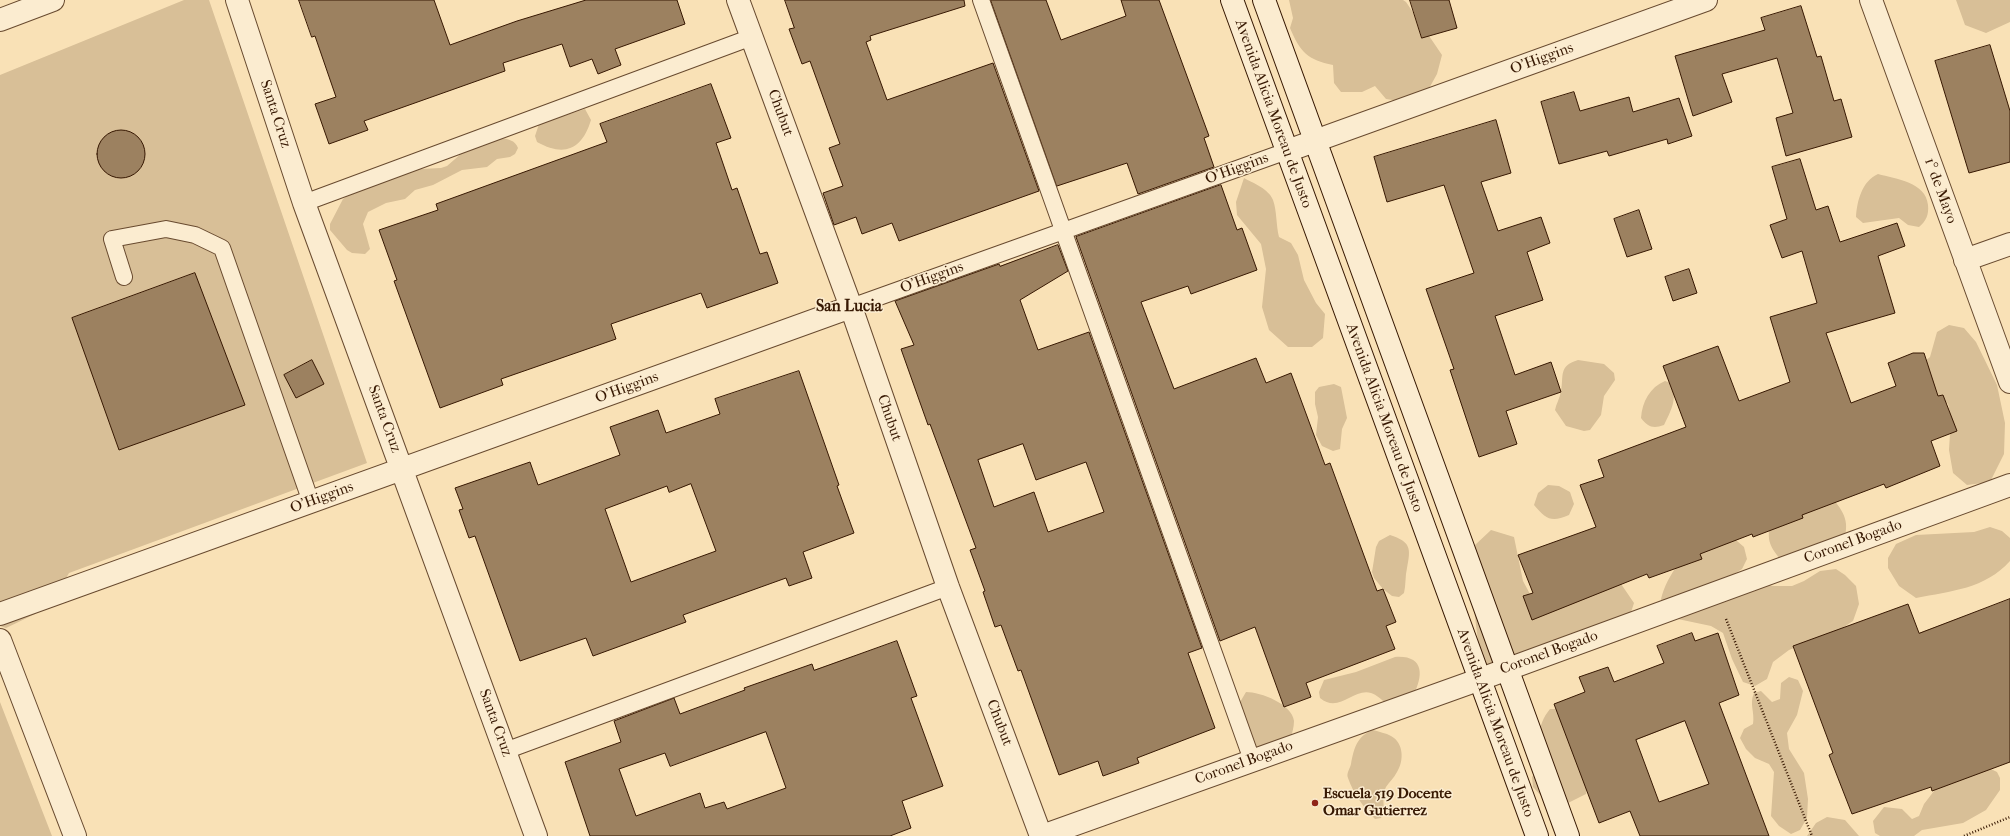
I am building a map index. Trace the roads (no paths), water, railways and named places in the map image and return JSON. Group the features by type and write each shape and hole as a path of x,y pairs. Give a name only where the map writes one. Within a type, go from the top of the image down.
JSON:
{"street":[{"path":"0,20 53,0"},
{"name":"Santa Cruz","path":"238,0 304,203 536,836"},
{"name":"Chubut","path":"738,0 851,307 948,587 1042,836"},
{"name":"Avenida Alicia Moreau de Justo","path":"1232,0 1536,836"},
{"name":"Avenida Alicia Moreau de Justo","path":"1264,0 1568,836"},
{"name":"O'Higgins","path":"1287,151 1706,0"},
{"name":"1° de Mayo","path":"1871,0 2010,382"},
{"path":"1965,260 2010,244"},
{"name":"O'Higgins","path":"0,614 851,307"},
{"name":"Coronel Bogado","path":"1042,836 1478,680 1507,668 2010,485"},
{"path":"0,640 75,836"}],"lane":[{"path":"982,0 1252,760"},
{"path":"304,203 752,37"},
{"name":"O'Higgins","path":"851,307 1287,151"},
{"path":"124,277 112,239 166,230 195,235 222,248 311,502"},
{"path":"505,751 948,587"}],"place":[{"name":"Escuela 519 Docente Omar Gutierrez","path":"1315,803"}],"district":[{"name":"San Lucia","path":"849,307"}]}
